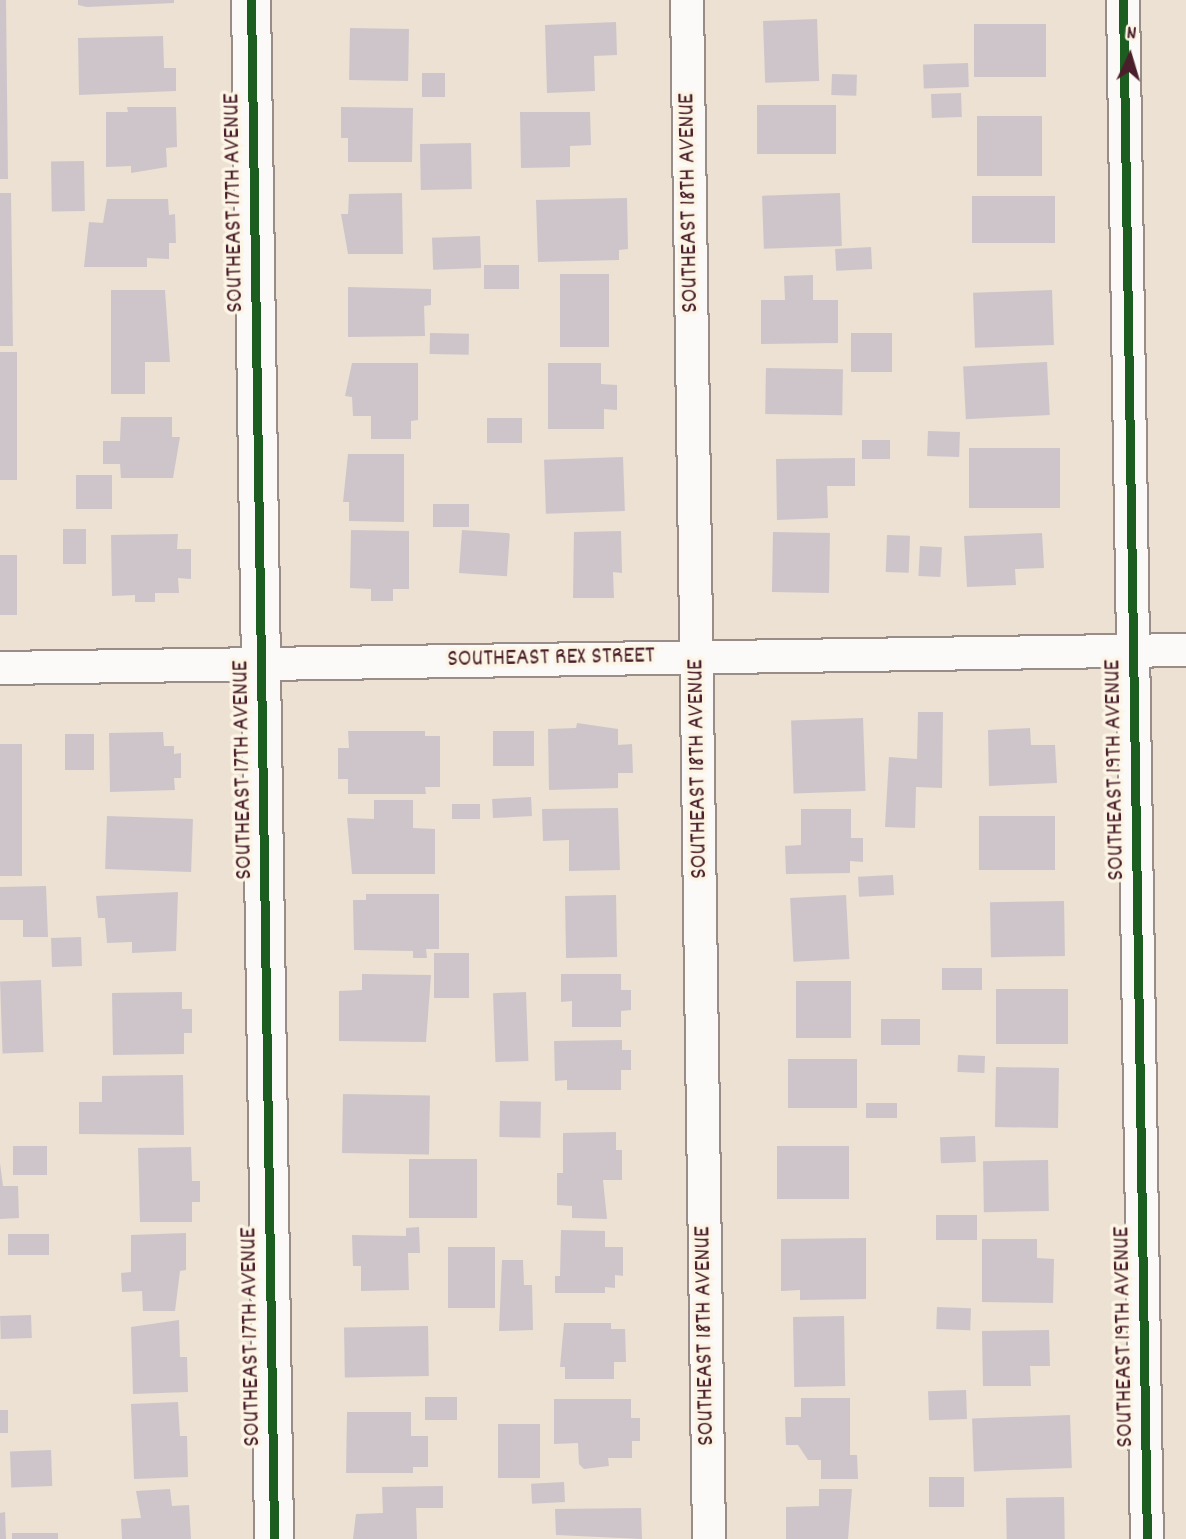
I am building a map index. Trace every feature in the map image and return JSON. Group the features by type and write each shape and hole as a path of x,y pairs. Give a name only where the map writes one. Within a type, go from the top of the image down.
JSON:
{"street":[{"name":"SOUTHEAST 17TH AVENUE","path":"251,0 274,1539"},
{"name":"SOUTHEAST 18TH AVENUE","path":"687,0 709,1539"},
{"name":"SOUTHEAST 19TH AVENUE","path":"1123,0 1147,1539"},
{"name":"SOUTHEAST REX STREET","path":"0,667 1186,650"}],"building":[{"path":"0,0 6,0 8,179 0,179"},
{"path":"78,0 174,0 174,3 87,7 78,5"},
{"path":"817,19 819,81 765,83 763,21"},
{"path":"616,22 617,55 594,56 595,91 547,93 545,25"},
{"path":"974,24 1046,24 1046,77 974,77"},
{"path":"350,28 409,29 408,81 349,80"},
{"path":"163,36 164,68 176,68 176,91 79,95 78,38"},
{"path":"968,63 969,87 924,89 923,65"},
{"path":"422,73 445,73 445,97 422,97"},
{"path":"832,74 857,75 856,96 831,95"},
{"path":"961,93 962,117 932,118 931,94"},
{"path":"757,105 836,105 836,154 757,154"},
{"path":"127,107 176,107 177,147 166,148 167,167 131,173 131,166 106,167 106,112 128,112"},
{"path":"341,107 413,108 412,162 348,162 348,138 341,138"},
{"path":"520,112 590,112 591,145 570,146 570,167 521,168"},
{"path":"977,116 1042,116 1042,176 977,176"},
{"path":"471,143 472,189 421,190 420,144"},
{"path":"84,161 85,211 52,212 51,162"},
{"path":"0,193 11,193 13,346 0,346"},
{"path":"402,193 403,254 348,254 341,214 348,214 349,194"},
{"path":"840,193 842,246 764,249 762,196"},
{"path":"972,196 1055,196 1055,243 972,243"},
{"path":"627,198 628,249 619,250 619,260 538,262 536,200"},
{"path":"107,199 168,199 169,215 175,214 176,243 169,243 169,259 147,258 147,267 84,267 89,222 103,223"},
{"path":"480,236 481,268 433,270 432,238"},
{"path":"871,247 872,269 836,271 835,249"},
{"path":"484,265 519,265 519,289 484,289"},
{"path":"560,274 609,274 609,347 560,347"},
{"path":"813,275 813,300 838,300 838,343 761,344 761,300 785,300 784,276"},
{"path":"348,287 431,289 431,305 424,306 425,336 348,337"},
{"path":"111,290 165,290 170,362 145,362 145,394 111,394"},
{"path":"1052,290 1054,345 975,348 973,293"},
{"path":"430,333 469,334 469,355 430,354"},
{"path":"851,333 892,333 892,372 851,372"},
{"path":"0,352 17,352 17,480 0,480"},
{"path":"1047,362 1050,415 966,419 963,366"},
{"path":"352,363 418,363 418,420 411,421 411,439 371,439 371,416 353,416 352,397 345,396"},
{"path":"548,363 601,363 601,384 617,385 617,410 604,409 604,429 548,429"},
{"path":"766,368 843,369 842,415 765,414"},
{"path":"121,417 172,417 172,437 180,437 173,478 121,478 120,464 103,464 103,441 120,441"},
{"path":"487,418 522,418 522,443 487,443"},
{"path":"928,431 960,432 959,457 927,456"},
{"path":"862,440 890,440 890,459 862,459"},
{"path":"969,448 1060,448 1060,508 969,508"},
{"path":"348,454 404,454 404,522 349,521 349,502 343,502"},
{"path":"623,457 625,511 546,514 544,460"},
{"path":"855,458 855,486 827,486 828,518 777,520 776,459"},
{"path":"76,475 112,475 112,509 76,509"},
{"path":"433,504 469,504 469,527 433,527"},
{"path":"63,529 86,529 86,564 63,564"},
{"path":"351,530 409,531 409,589 393,589 393,601 371,601 371,589 350,588"},
{"path":"462,530 510,533 507,576 459,573"},
{"path":"621,531 622,573 613,572 614,598 573,598 574,532"},
{"path":"773,532 830,533 829,593 772,592"},
{"path":"1042,533 1044,568 1015,569 1016,585 967,587 964,536"},
{"path":"178,534 177,549 191,549 191,579 178,578 179,593 155,593 155,602 135,602 135,595 112,596 111,535"},
{"path":"887,535 910,536 909,573 886,572"},
{"path":"920,546 942,547 940,577 918,576"},
{"path":"0,555 17,555 17,615 0,615"},
{"path":"918,712 943,712 942,788 916,787 915,828 885,827 889,757 917,759"},
{"path":"863,718 866,791 794,793 791,721"},
{"path":"577,723 618,729 618,745 632,744 633,773 618,773 618,788 549,790 548,729 576,728"},
{"path":"1030,728 1031,745 1055,745 1057,783 989,786 988,730"},
{"path":"348,731 425,731 425,736 440,736 440,787 425,787 426,794 348,794 348,779 338,779 338,748 349,748"},
{"path":"493,731 534,731 534,766 493,766"},
{"path":"163,732 164,746 174,746 174,754 181,753 181,778 174,778 175,790 110,792 109,733"},
{"path":"65,734 94,734 94,770 65,770"},
{"path":"0,744 22,744 22,876 0,876"},
{"path":"531,797 532,816 493,818 492,799"},
{"path":"374,800 413,800 413,828 435,829 435,874 352,874 347,818 374,819"},
{"path":"452,804 480,804 480,819 452,819"},
{"path":"618,808 620,870 569,871 569,840 543,841 542,809"},
{"path":"801,809 851,809 851,838 863,838 863,862 850,861 850,873 786,874 785,846 801,845"},
{"path":"107,816 193,819 191,872 105,869"},
{"path":"979,816 1055,816 1055,870 979,870"},
{"path":"893,875 894,895 859,897 858,877"},
{"path":"46,886 48,937 23,937 23,920 0,920 0,887"},
{"path":"178,892 176,951 132,953 132,942 107,943 105,918 98,918 96,896"},
{"path":"366,894 439,894 439,949 426,949 427,958 413,958 413,951 354,950 353,900 366,900"},
{"path":"616,895 617,957 566,958 565,896"},
{"path":"846,895 849,959 793,962 790,898"},
{"path":"1064,901 1065,956 991,957 990,902"},
{"path":"81,937 82,966 52,967 51,938"},
{"path":"434,953 469,953 469,998 434,998"},
{"path":"942,968 982,968 982,990 942,990"},
{"path":"362,974 431,975 426,1042 339,1041 339,991 362,990"},
{"path":"561,974 621,974 621,990 631,990 631,1010 621,1011 621,1027 572,1027 572,1001 561,1002"},
{"path":"41,980 44,1052 3,1053 0,981"},
{"path":"796,981 851,981 851,1038 796,1038"},
{"path":"996,989 1068,989 1068,1044 996,1044"},
{"path":"182,992 182,1009 192,1009 192,1033 184,1033 184,1054 113,1055 112,993"},
{"path":"526,992 528,1061 495,1062 493,993"},
{"path":"881,1019 920,1019 920,1045 881,1045"},
{"path":"622,1040 622,1050 631,1050 631,1070 621,1070 621,1090 567,1090 567,1080 555,1081 554,1041"},
{"path":"958,1055 985,1056 984,1073 957,1072"},
{"path":"788,1059 857,1059 857,1108 788,1108"},
{"path":"996,1067 1059,1068 1058,1128 995,1127"},
{"path":"183,1075 184,1135 79,1134 79,1102 102,1102 102,1076"},
{"path":"343,1094 430,1096 429,1155 342,1153"},
{"path":"500,1101 541,1102 540,1138 499,1137"},
{"path":"866,1103 897,1103 897,1118 866,1118"},
{"path":"616,1132 616,1150 622,1150 622,1180 603,1180 607,1219 572,1218 572,1206 557,1205 557,1173 563,1173 563,1133"},
{"path":"975,1136 976,1162 941,1163 940,1137"},
{"path":"13,1146 47,1146 47,1175 13,1175"},
{"path":"777,1146 849,1146 849,1199 777,1199"},
{"path":"191,1147 192,1181 200,1181 200,1202 192,1202 192,1222 140,1222 138,1148"},
{"path":"409,1159 477,1159 477,1218 409,1218"},
{"path":"1048,1160 1049,1211 984,1212 983,1161"},
{"path":"0,1163 3,1186 18,1186 19,1218 0,1219"},
{"path":"936,1215 977,1215 977,1240 936,1240"},
{"path":"419,1227 420,1253 408,1253 409,1290 361,1291 361,1266 353,1266 352,1235 406,1236 406,1228"},
{"path":"561,1230 605,1231 605,1247 623,1247 623,1276 615,1275 615,1288 605,1287 605,1293 555,1293 555,1276 560,1276"},
{"path":"186,1233 186,1270 180,1271 175,1311 143,1311 142,1291 122,1292 121,1273 131,1272 131,1235"},
{"path":"8,1234 49,1234 49,1255 8,1255"},
{"path":"866,1238 866,1299 800,1300 800,1290 781,1291 781,1239"},
{"path":"982,1239 1037,1239 1037,1258 1054,1259 1053,1303 982,1302"},
{"path":"448,1247 495,1247 495,1308 448,1308"},
{"path":"502,1260 523,1260 524,1285 532,1285 533,1330 499,1331"},
{"path":"937,1307 971,1308 970,1330 936,1329"},
{"path":"31,1315 32,1338 1,1339 0,1316"},
{"path":"844,1316 845,1386 794,1387 793,1317"},
{"path":"179,1320 180,1357 187,1357 188,1392 133,1394 131,1327"},
{"path":"564,1323 611,1323 611,1329 625,1329 626,1362 614,1362 614,1379 565,1379 565,1367 560,1367"},
{"path":"428,1326 429,1376 345,1377 344,1327"},
{"path":"1049,1330 1050,1366 1030,1366 1031,1386 983,1386 982,1331"},
{"path":"966,1390 967,1419 929,1420 928,1391"},
{"path":"425,1397 457,1397 457,1420 425,1420"},
{"path":"801,1398 850,1398 850,1455 857,1455 858,1479 821,1479 821,1460 808,1460 798,1445 786,1445 785,1417 801,1417"},
{"path":"554,1399 631,1399 631,1418 640,1418 640,1441 632,1441 632,1458 608,1458 609,1466 584,1469 579,1464 578,1443 554,1444"},
{"path":"178,1402 180,1436 187,1436 188,1477 134,1479 131,1404"},
{"path":"0,1410 8,1410 8,1433 0,1433"},
{"path":"347,1412 411,1412 411,1436 428,1436 428,1467 413,1467 413,1473 346,1473"},
{"path":"1070,1415 1072,1468 974,1471 972,1418"},
{"path":"498,1424 540,1424 540,1478 498,1478"},
{"path":"51,1450 52,1486 11,1487 10,1451"},
{"path":"929,1477 964,1477 964,1507 929,1507"},
{"path":"564,1482 565,1502 532,1504 531,1484"},
{"path":"443,1486 443,1508 416,1508 417,1539 353,1539 356,1514 383,1513 382,1487"},
{"path":"170,1489 172,1506 189,1505 191,1539 122,1539 121,1519 141,1518 136,1491"},
{"path":"819,1489 852,1489 848,1539 786,1539 786,1507 819,1506"},
{"path":"1064,1497 1065,1539 1007,1539 1006,1498"},
{"path":"641,1508 642,1539 556,1535 555,1509"},
{"path":"5,1512 6,1539 0,1539 0,1513"},
{"path":"12,1533 58,1533 58,1539 12,1539"}],"cycle path":[{"path":"251,0 274,1539"},
{"path":"1123,0 1147,1539"}]}
